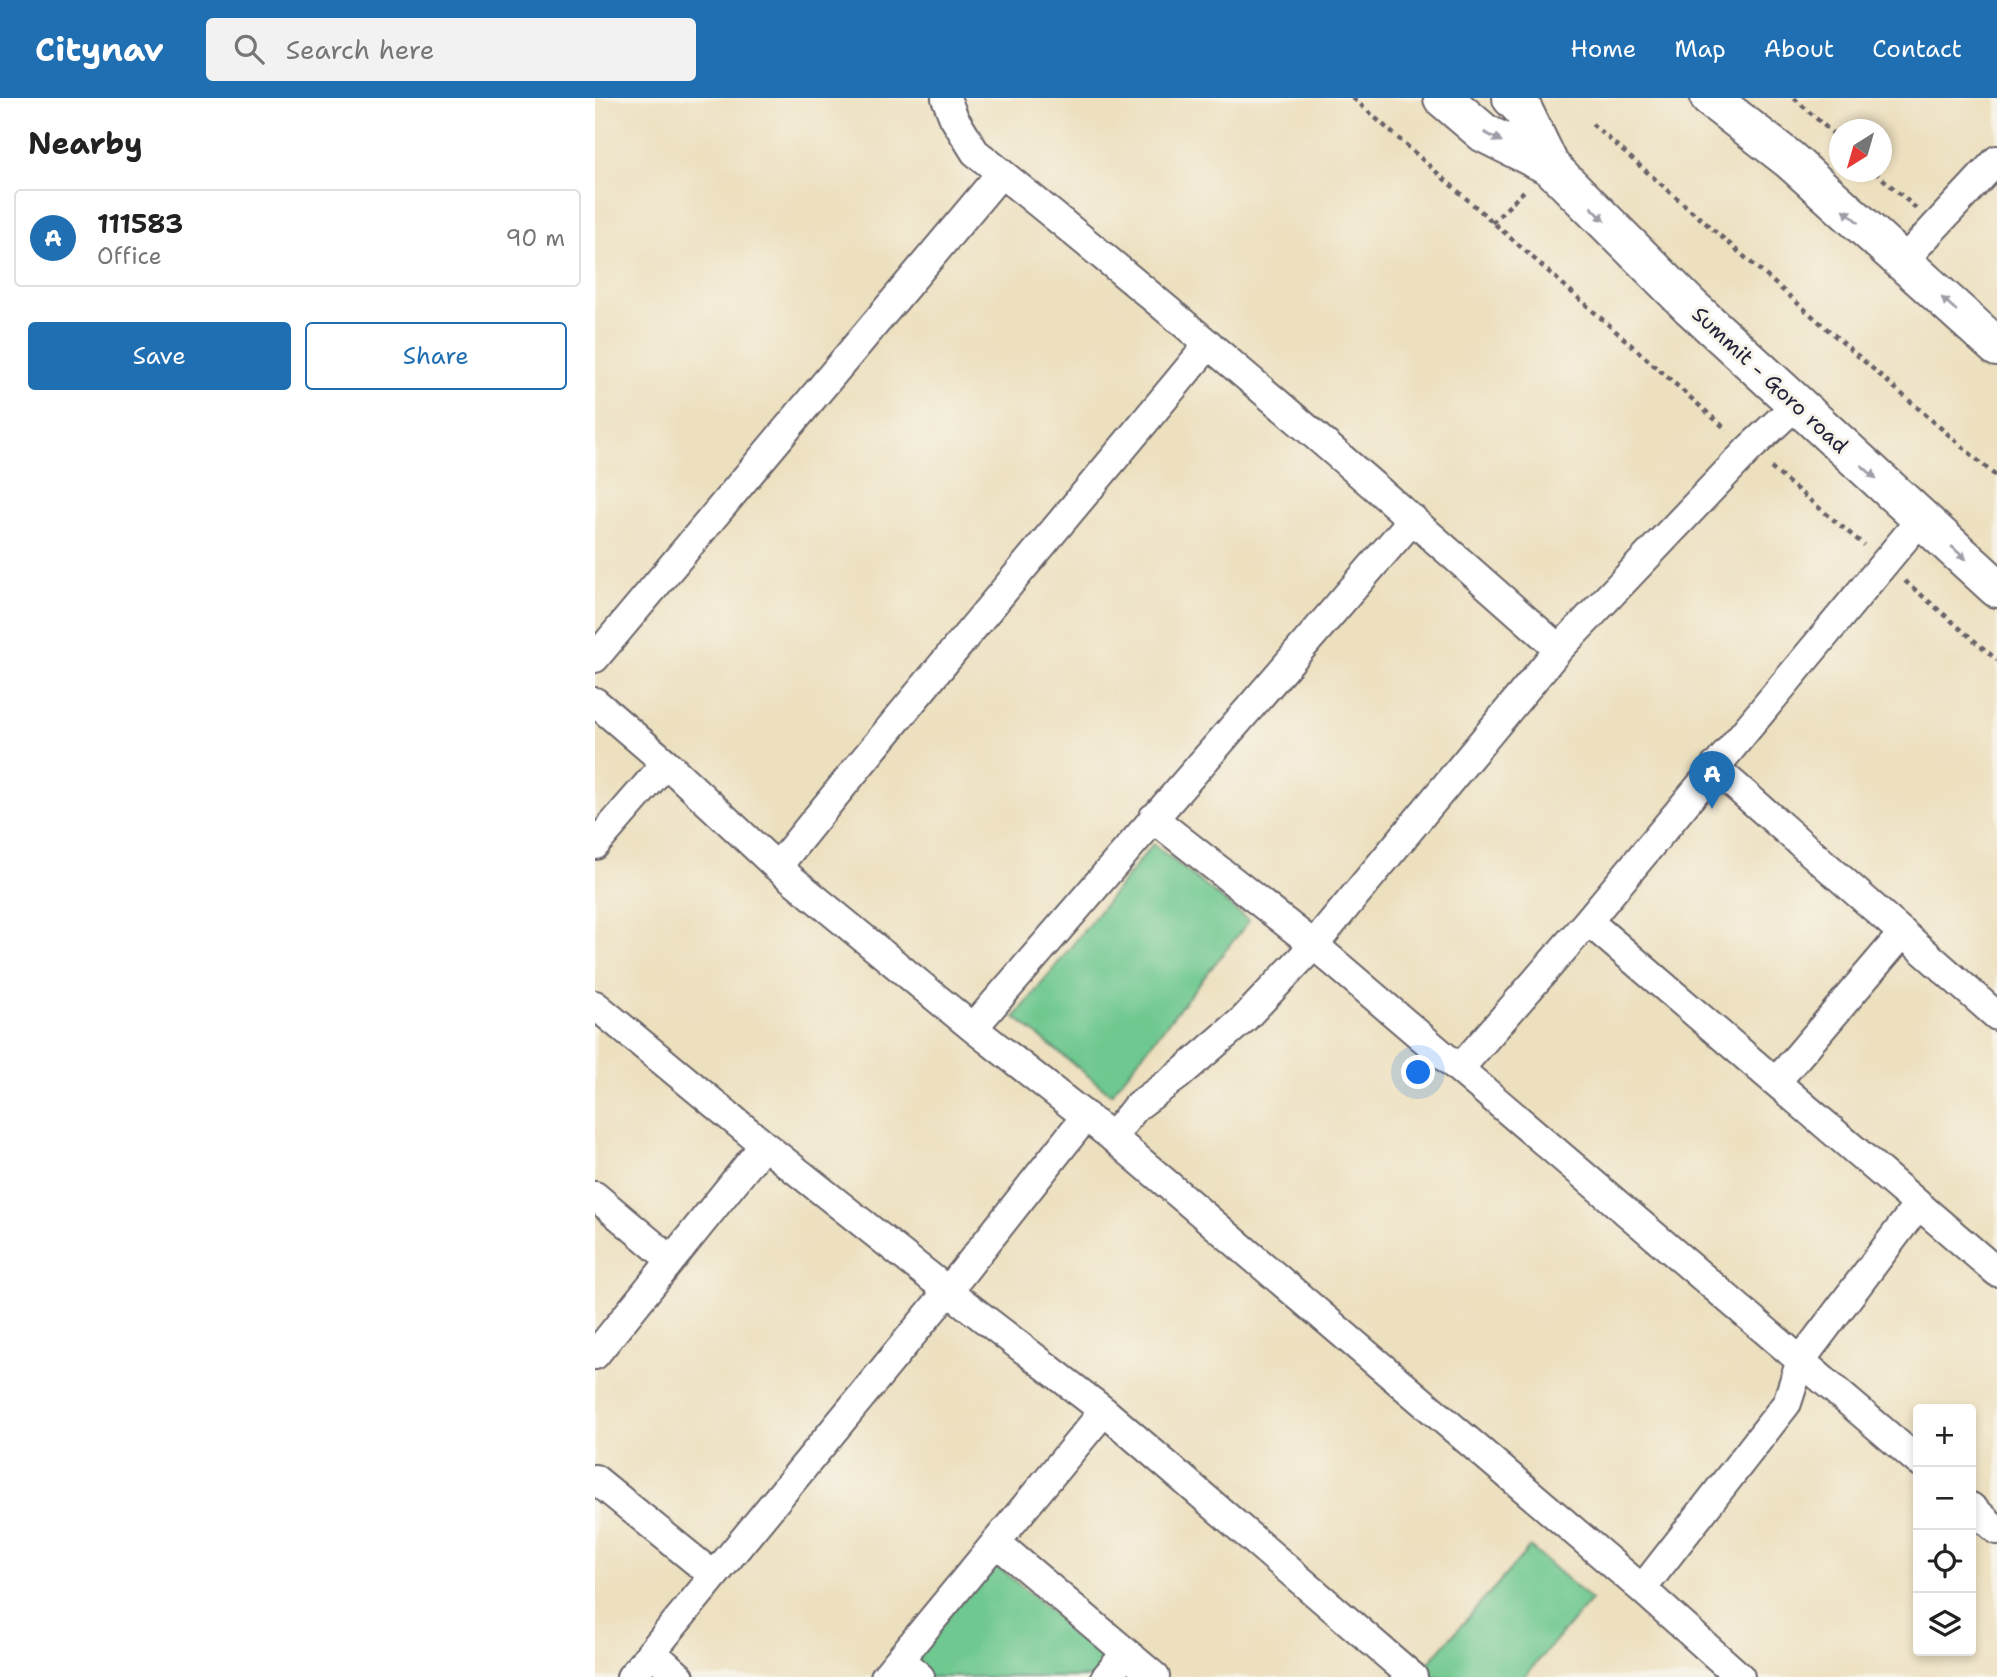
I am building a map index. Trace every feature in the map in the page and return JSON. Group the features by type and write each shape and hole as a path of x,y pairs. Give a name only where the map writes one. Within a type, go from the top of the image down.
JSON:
{"highway":[{"path":"1443,98 1484,133 1550,166"},
{"path":"1512,98 1522,108 1550,166"},
{"path":"1710,98 1790,160 1997,347"},
{"name":"Summit - Goro road","path":"1550,166 1691,307 1997,588"}],"street":[{"path":"946,98 954,118 975,152 1209,344 1559,649"},
{"path":"1902,262 1997,160"},
{"path":"595,658 1001,173"},
{"path":"777,867 885,732 999,599 1209,344"},
{"path":"1112,1137 1136,1107 1244,1019 1314,945 1559,649 1749,449 1796,405"},
{"path":"973,1028 1413,519"},
{"path":"1460,1068 1588,921 1921,519"},
{"path":"595,702 666,763 777,867 973,1028 1112,1137 1642,1589 1740,1677"},
{"path":"595,845 666,763"},
{"path":"1714,767 1997,1016"},
{"path":"1153,818 1314,945 1913,1457"},
{"path":"1588,921 1997,1272"},
{"path":"1776,1082 1903,933"},
{"path":"595,1005 947,1291 1104,1411 1413,1677"},
{"path":"631,1677 947,1291 1086,1116"},
{"path":"595,1355 764,1145"},
{"path":"595,1196 671,1261"},
{"path":"1642,1589 1787,1403 1801,1360 1918,1205"},
{"path":"901,1671 997,1543 1104,1411"},
{"path":"595,1479 713,1576"},
{"path":"1976,1511 1997,1530"},
{"path":"997,1543 1155,1677"},
{"path":"652,1652 680,1677"},
{"path":"1106,1677 1125,1654"}],"path":[{"path":"1353,98 1749,449 1997,660"},
{"path":"1794,98 1829,130"},
{"path":"1591,124 1997,477"},
{"path":"1492,223 1550,166"},
{"path":"1886,182 1935,226"}],"green space":[{"path":"1153,844 1249,921 1111,1094 1015,1017"},
{"path":"1530,1547 1591,1600 1524,1677 1433,1677 1423,1669"},
{"path":"991,1561 1109,1660 1095,1677 924,1677 906,1662"}],"place":[{"name":"111583","path":"1712,809"}]}
